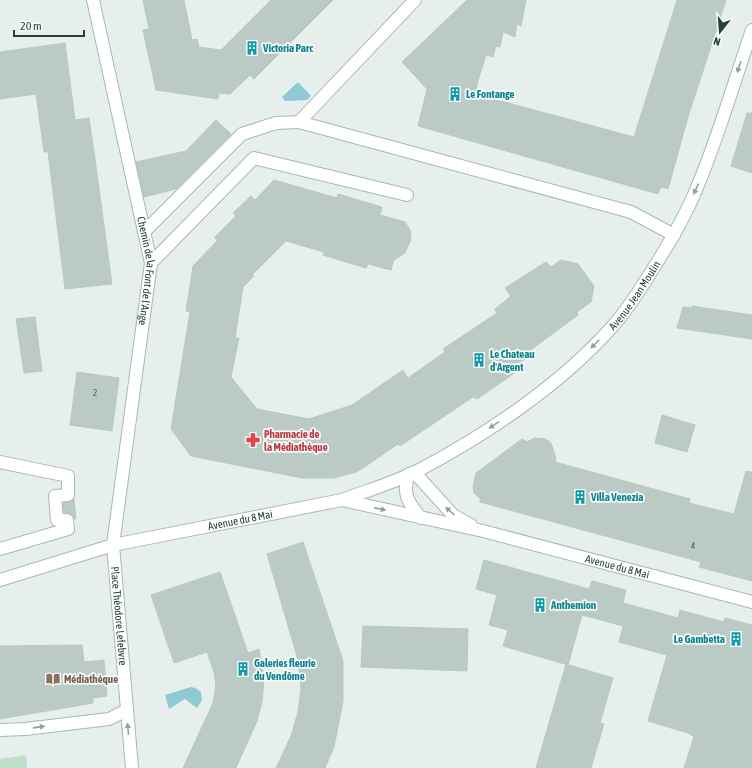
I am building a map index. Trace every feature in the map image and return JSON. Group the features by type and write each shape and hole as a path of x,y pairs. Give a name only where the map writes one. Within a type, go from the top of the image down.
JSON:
{"street":[{"name":"Chemin de la Font de l'Ange","path":"93,0 151,263 113,545"},
{"path":"299,122 415,0"},
{"name":"Avenue Jean Moulin","path":"342,500 387,484 412,473 480,435 528,402 581,359 612,328 635,297 674,235 698,186 752,30"},
{"path":"144,232 242,134 276,123 299,122 631,212 674,235"},
{"path":"151,263 254,158 407,195"},
{"path":"0,462 68,476 68,495 55,496 57,520 67,520 68,529 0,549"},
{"path":"412,473 405,486 406,494 410,504 421,518"},
{"name":"Avenue du 8 Mai","path":"412,473 453,514 465,523 483,531"},
{"name":"Avenue du 8 Mai","path":"0,580 113,545 342,500 483,531 752,602"},
{"name":"Place Théodore Lefebvre","path":"113,545 132,768"},
{"path":"0,730 25,729 109,719 127,710"}],"green space":[{"path":"26,755 27,768 0,768 0,759"}],"water":[{"path":"298,82 311,96 307,100 285,101 282,97"},
{"path":"191,687 201,692 202,700 197,708 185,699 169,709 165,695"}],"building":[{"name":"Victoria Parc","path":"143,0 184,0 192,40 197,39 199,47 221,50 271,0 333,0 254,79 250,75 230,94 219,93 218,99 156,90 143,30 149,29"},
{"name":"Le Fontange","path":"467,0 526,0 521,26 517,24 515,37 503,32 500,47 496,46 493,57 486,55 476,87 490,98 634,137 677,0 726,0 688,117 668,189 661,187 658,194 418,126 427,89 402,62"},
{"path":"65,43 75,120 89,118 112,284 65,289 48,152 44,152 36,94 0,99 0,52"},
{"path":"747,113 752,113 752,173 731,166"},
{"path":"216,120 231,134 176,189 144,197 136,162 186,151"},
{"path":"274,180 337,198 338,194 382,207 380,215 405,222 410,230 411,239 405,253 394,260 391,270 368,264 366,268 323,255 324,252 286,241 252,275 254,276 243,287 235,338 239,338 231,377 257,409 309,419 352,405 403,370 408,378 445,352 443,349 497,313 495,309 511,296 505,288 546,262 551,267 561,260 578,264 594,286 591,302 577,312 578,315 528,352 530,356 515,366 517,371 506,379 477,399 473,397 400,446 398,444 356,472 334,478 302,478 191,456 171,429 190,312 186,311 193,266 217,241 215,237 236,216 233,213 251,196 255,200"},
{"path":"692,306 752,315 752,339 677,328 683,307 692,308"},
{"path":"35,317 42,371 24,373 16,319"},
{"path":"77,372 119,378 112,431 70,425"},
{"path":"662,415 695,425 687,452 655,443"},
{"name":"Villa Venezia","path":"534,438 545,439 550,442 556,459 555,462 690,499 689,503 734,514 746,471 752,472 752,581 699,567 701,562 480,502 480,498 474,493 473,487 476,473 522,439 527,442"},
{"path":"74,499 76,519 74,519 71,514 64,512 63,503"},
{"path":"303,542 343,661 343,701 334,747 325,768 276,768 291,736 298,712 301,689 298,660 267,554"},
{"path":"484,560 589,589 592,581 626,590 623,603 678,618 680,610 724,622 725,618 752,625 752,768 684,768 694,736 648,721 667,655 619,642 623,626 582,615 568,665 503,646 508,630 489,625 497,595 476,589"},
{"name":"Galeries fleurie du Vendôme","path":"220,572 248,653 259,649 264,679 262,702 257,721 236,768 183,768 213,703 216,685 214,672 207,652 174,663 151,595"},
{"path":"363,626 468,629 467,671 361,667"},
{"name":"Médiathèque","path":"82,645 84,662 104,660 107,696 93,698 93,703 0,719 0,646"},
{"path":"566,664 613,678 600,723 604,724 591,768 536,768"}],"place":[{"name":"Victoria Parc","path":"252,48"},
{"name":"Le Fontange","path":"455,94"},
{"name":"Le Chateau d'Argent","path":"479,360"},
{"name":"Pharmacie de la Médiathèque","path":"253,440"},
{"name":"Villa Venezia","path":"580,497"},
{"name":"Anthemion","path":"540,605"},
{"name":"Le Gambetta","path":"736,639"},
{"name":"Galeries fleurie du Vendôme","path":"243,669"},
{"name":"Médiathèque","path":"53,679"}]}
